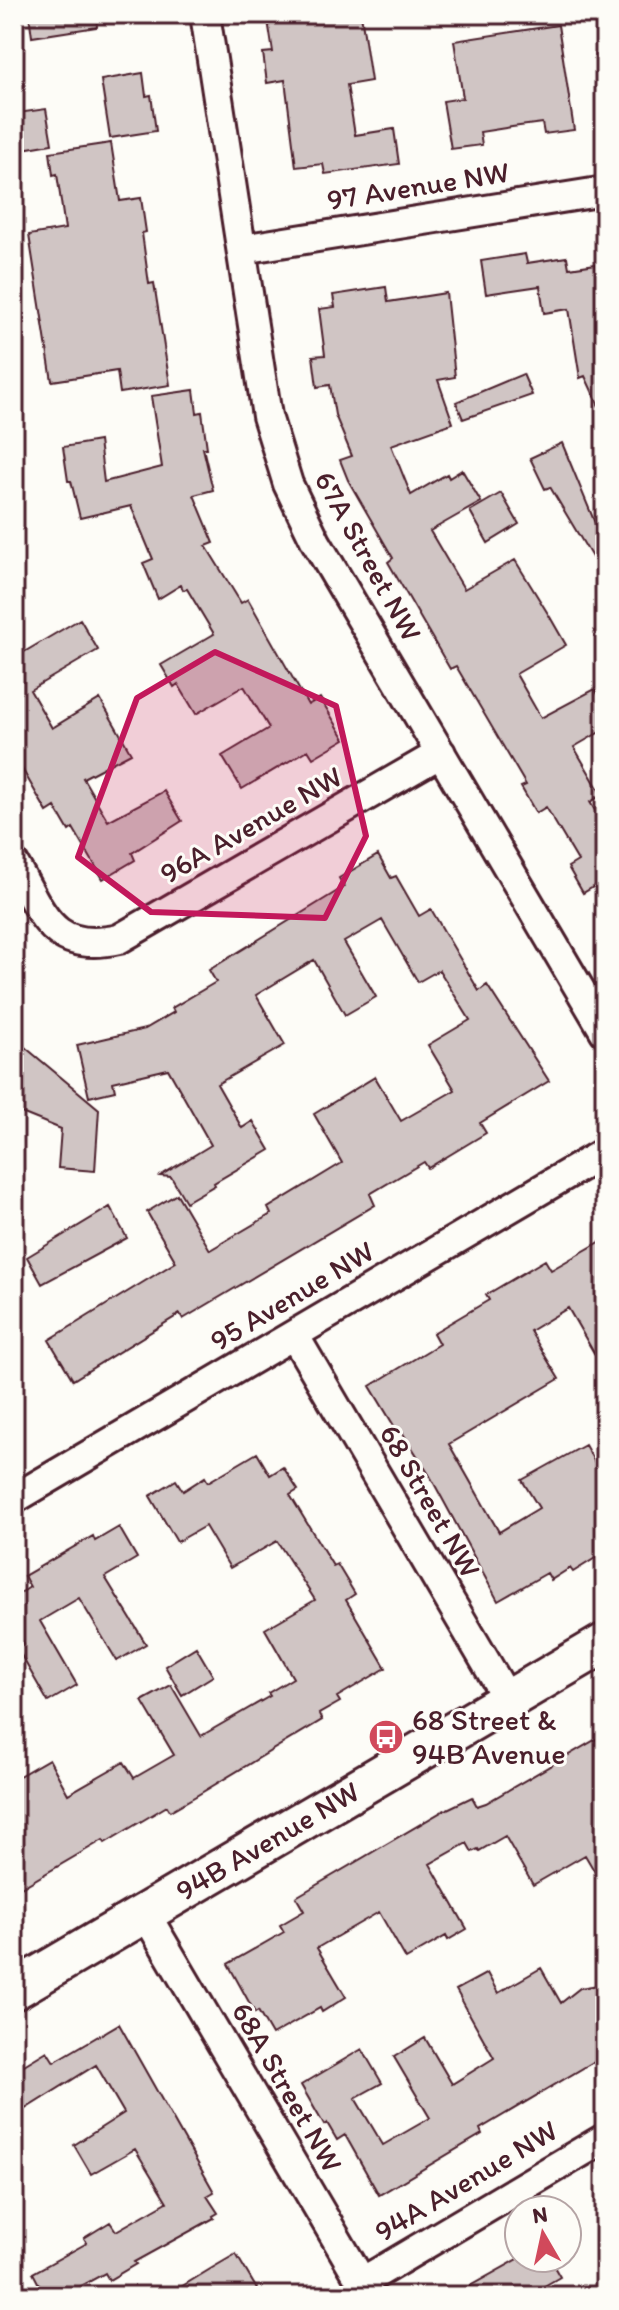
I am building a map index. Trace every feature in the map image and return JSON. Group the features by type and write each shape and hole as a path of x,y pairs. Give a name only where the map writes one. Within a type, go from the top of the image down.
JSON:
{"street":[{"name":"67A Street NW","path":"205,14 267,416 288,484 316,542 605,1032"},
{"name":"97 Avenue NW","path":"242,249 605,191"},
{"name":"96A Avenue NW","path":"14,864 50,925 60,935 90,943 104,943 130,935 441,753"},
{"name":"95 Avenue NW","path":"14,1499 605,1152"},
{"name":"68 Street NW","path":"294,1335 508,1700"},
{"name":"94B Avenue NW","path":"14,1990 605,1643"},
{"name":"68A Street NW","path":"145,1913 366,2289"},
{"name":"94A Avenue NW","path":"366,2289 605,2138"}],"highlighted area":[{"path":"215,652 336,706 366,836 325,918 151,912 78,857 137,698"}],"building":[{"path":"29,14 96,14 97,27 32,37"},
{"path":"267,14 361,14 371,81 347,85 355,135 394,129 399,164 325,174 323,164 296,167 285,80 267,83 263,53 273,52"},
{"path":"558,25 574,130 544,134 542,123 512,127 480,132 482,145 451,149 443,101 463,98 454,41"},
{"path":"143,73 146,96 151,95 156,131 110,138 101,80"},
{"path":"46,109 52,144 22,149 17,113"},
{"path":"111,143 120,201 141,198 149,284 154,283 170,385 120,393 117,371 52,381 29,235 65,229 57,174 53,175 50,152"},
{"path":"525,254 527,263 567,257 569,268 596,264 605,321 605,419 585,376 580,378 569,309 544,313 540,286 486,294 481,261"},
{"path":"386,287 388,302 446,293 455,377 438,380 453,423 391,445 411,495 447,474 449,478 462,470 481,502 430,531 464,589 515,560 550,617 566,645 516,674 541,718 595,689 605,707 605,729 574,747 602,795 590,802 605,827 605,880 583,893 568,867 578,861 546,807 536,813 521,787 526,785 456,666 450,669 388,562 393,558 348,480 340,460 352,456 335,415 330,385 317,387 313,356 325,355 319,309 335,307 333,295"},
{"path":"523,374 532,395 463,419 456,402"},
{"path":"194,390 197,413 202,412 207,448 203,448 213,490 194,495 214,543 206,546 241,603 248,599 308,705 320,698 345,739 313,758 308,750 242,789 222,756 269,728 244,686 196,714 178,684 174,687 161,665 214,634 187,589 183,590 181,585 158,599 143,563 153,559 131,506 80,518 71,481 68,481 63,447 99,441 104,482 162,467 151,396"},
{"path":"562,443 595,523 605,520 605,579 550,487 545,489 530,458"},
{"path":"501,493 519,524 488,543 470,511"},
{"path":"80,619 98,650 30,690 52,728 100,699 131,753 83,778 108,821 164,791 182,821 132,853 135,860 103,879 73,828 69,831 55,807 47,812 14,755 14,658"},
{"path":"378,855 391,878 396,876 419,916 431,909 479,991 487,985 549,1081 480,1123 486,1133 428,1168 424,1162 370,1194 375,1205 183,1319 180,1314 73,1380 49,1340 176,1262 147,1212 177,1194 210,1250 271,1214 268,1208 342,1163 314,1114 375,1077 401,1121 455,1090 428,1045 470,1020 439,970 418,982 382,920 344,942 376,997 345,1015 314,960 256,995 285,1045 217,1084 242,1128 253,1121 270,1150 215,1185 186,1202 171,1177 160,1176 211,1145 168,1069 113,1082 115,1091 89,1097 77,1045 145,1029 174,1012 172,1008 216,982 209,970 344,887 339,878"},
{"path":"14,1038 99,1109 95,1171 58,1168 61,1129 14,1110"},
{"path":"110,1207 127,1238 42,1284 27,1257"},
{"path":"605,1239 605,1372 568,1308 530,1331 559,1379 449,1444 499,1532 539,1508 522,1480 585,1445 605,1480 605,1552 573,1572 570,1568 551,1580 547,1573 498,1601 430,1476 402,1432 399,1434 370,1386 439,1344 433,1333 489,1300 486,1295 545,1260 551,1270"},
{"path":"257,1453 270,1475 283,1467 298,1490 290,1495 333,1566 337,1564 355,1594 346,1600 386,1668 337,1697 340,1702 319,1714 322,1720 196,1796 170,1811 167,1806 14,1892 14,1779 49,1759 68,1794 124,1762 134,1778 174,1755 142,1701 171,1685 201,1736 270,1696 268,1693 293,1678 265,1629 315,1600 277,1541 230,1568 205,1526 177,1542 150,1496 176,1480 183,1491 205,1477 208,1482"},
{"path":"119,1527 137,1558 105,1577 146,1644 117,1661 79,1598 40,1621 77,1685 48,1702 17,1648 24,1644 14,1627 14,1597 30,1587 24,1576 93,1536 95,1541"},
{"path":"196,1647 213,1676 182,1695 165,1666"},
{"path":"605,1734 605,1889 585,1855 533,1885 505,1836 479,1851 472,1852 467,1843 430,1864 467,1929 448,1940 446,1936 406,1959 379,1912 317,1948 346,1997 272,2035 258,2011 255,2013 228,1964 284,1932 280,1925 304,1911 296,1897 443,1811 472,1797 477,1806 486,1803"},
{"path":"541,1968 561,2003 580,1988 605,1984 605,2055 480,2129 482,2134 379,2195 345,2135 337,2140 327,2123 324,2125 301,2085 362,2049 382,2083 355,2098 383,2145 430,2118 394,2057 425,2038 452,2084 494,2058 456,1990 487,1973 498,1993"},
{"path":"119,2024 214,2192 207,2196 218,2213 109,2280 105,2273 63,2296 45,2296 33,2273 87,2243 84,2238 110,2222 116,2231 167,2202 135,2149 91,2174 74,2145 124,2113 96,2065 14,2116 14,2071 47,2051 54,2062"},
{"path":"236,2254 261,2296 166,2296 212,2268"},
{"path":"503,2268 503,2274 558,2274 560,2277 527,2296 452,2296"}],"place":[{"name":"68 Street & 94B Avenue","path":"386,1737"}]}
